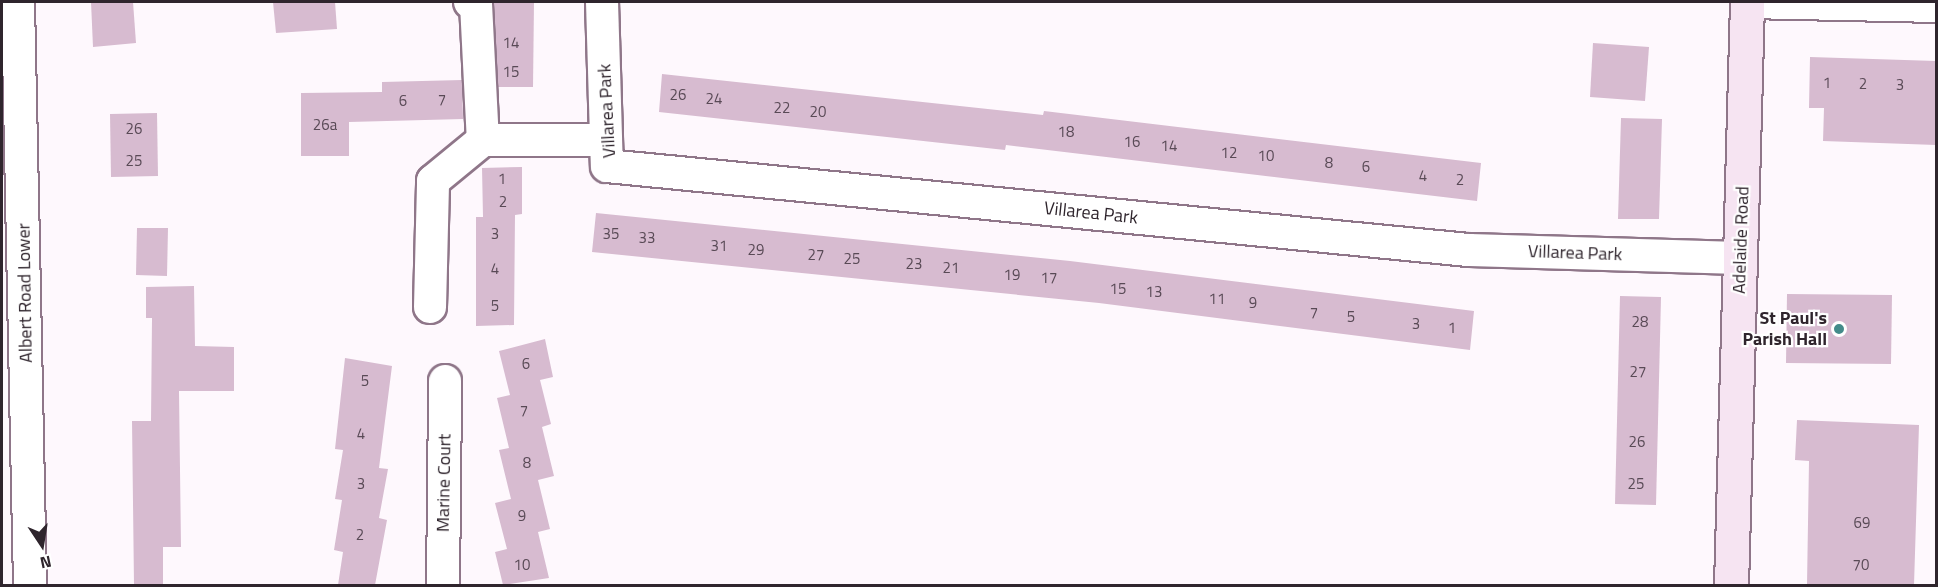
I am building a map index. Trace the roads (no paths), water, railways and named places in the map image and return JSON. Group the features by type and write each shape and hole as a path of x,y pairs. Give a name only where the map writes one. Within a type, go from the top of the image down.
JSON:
{"street":[{"name":"Albert Road Lower","path":"18,2 14,324 30,585"},
{"path":"470,2 476,4 483,140"},
{"name":"Villarea Park","path":"602,2 607,166 1469,250 1740,258"},
{"path":"1747,2 1936,6"},
{"name":"Adelaide Road","path":"1731,585 1747,2"},
{"path":"430,307 433,181 483,140 606,140"},
{"name":"Marine Court","path":"443,585 445,381"}],"place":[{"name":"St Paul's Parish Hall","path":"1839,329"}]}
